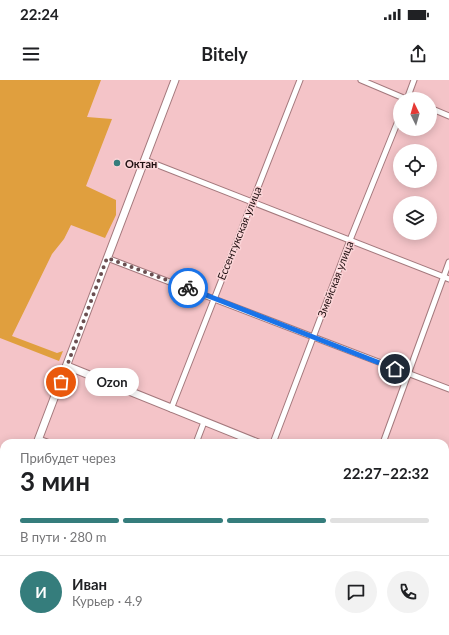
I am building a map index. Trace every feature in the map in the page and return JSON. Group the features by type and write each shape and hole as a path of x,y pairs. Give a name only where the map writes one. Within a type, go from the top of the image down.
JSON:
{"main road":[{"path":"39,439 175,80"},
{"path":"67,366 248,439"}],"street":[{"name":"Ессентукская улица","path":"171,409 213,298 300,80"},
{"path":"361,80 393,93"},
{"path":"410,92 414,80"},
{"path":"437,111 449,116"},
{"name":"Змейская улица","path":"275,439 350,240 393,133"},
{"path":"145,160 446,278"},
{"path":"107,258 449,389"},
{"path":"384,439 446,278 449,262"},
{"path":"198,439 204,422"}],"shaded area":[{"path":"0,80 101,80 87,117 112,119 86,186 116,200 116,215 105,238 71,225 64,239 52,254 12,336 57,353 63,351 59,361 0,338"}],"way so far":[{"path":"61,382 107,258 188,288"}],"place":[{"name":"Октан","path":"117,163"},
{"name":"Ozon","path":"61,382"}],"route":[{"path":"188,288 395,369"}]}
